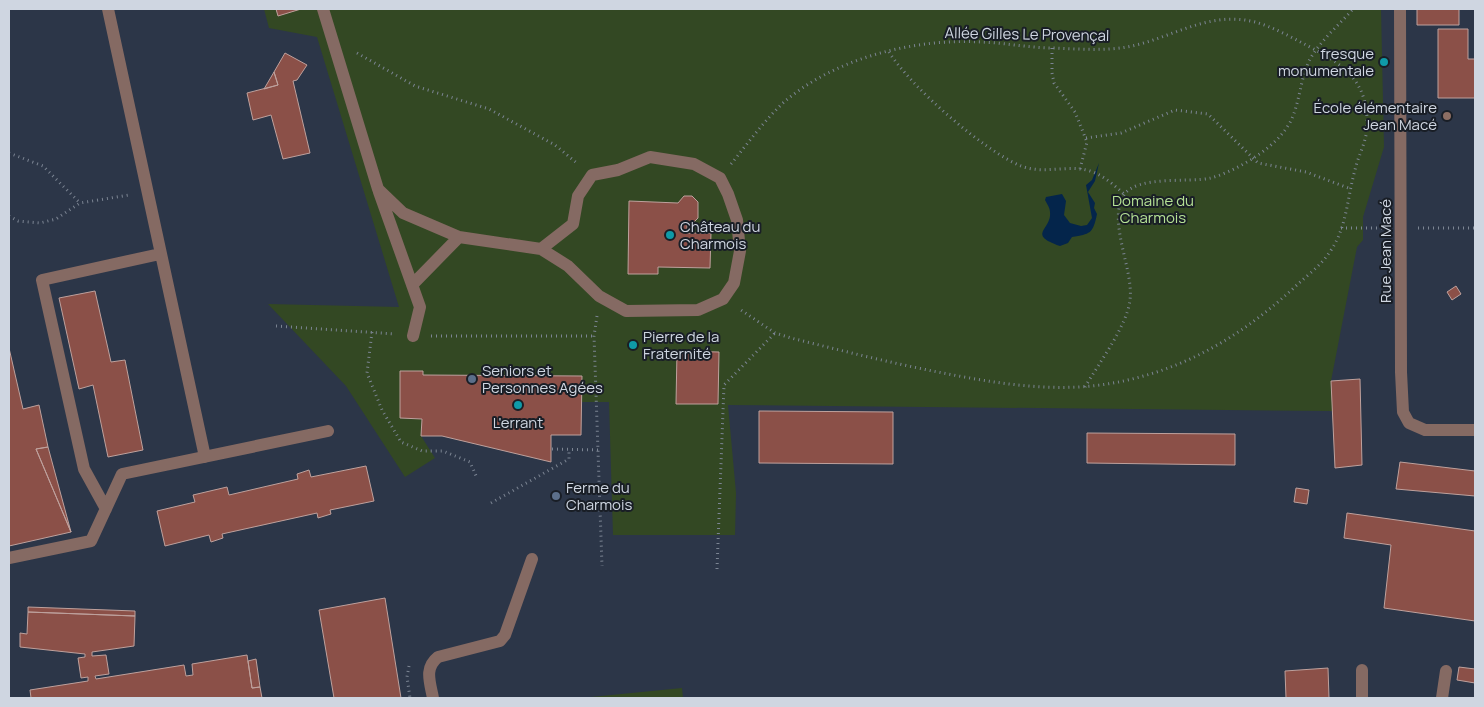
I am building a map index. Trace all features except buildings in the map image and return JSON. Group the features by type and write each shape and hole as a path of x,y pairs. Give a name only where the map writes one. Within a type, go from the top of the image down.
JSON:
{"street":[{"path":"108,9 160,254 206,457"},
{"path":"323,9 378,189 420,306 413,336"},
{"name":"Rue Jean Macé","path":"1400,9 1401,372 1405,418 1409,423 1425,430 1475,430"},
{"path":"378,189 403,213 459,237 541,249 568,266 598,296 626,311 698,310 722,299 734,284 740,251 737,220 720,178 694,164 650,157 618,170 592,175 578,196 573,224 541,249"},
{"path":"412,285 459,237"},
{"path":"106,509 84,469 42,280 160,254"},
{"path":"9,558 91,541 122,474 328,430"},
{"path":"433,698 428,669 431,662 438,657 500,640 505,635 532,559"},
{"path":"1362,670 1362,698"},
{"path":"1442,698 1446,671"}],"path":[{"path":"1084,387 1124,319 1130,299 1130,279 1120,233 1119,213 1124,194 1136,185 1213,177 1227,173 1253,159 1270,146 1288,126 1306,69 1317,50 1353,9"},
{"name":"Allée Gilles Le Provençal","path":"720,178 764,123 785,102 831,72 889,52 948,42 981,42 1052,48 1110,49 1129,46 1196,24 1218,19 1239,19 1254,22 1284,33 1332,58 1349,73 1359,86 1365,99 1367,132 1354,174 1352,189 1341,228 1329,254 1285,297 1223,343 1202,355 1163,370 1108,384 1084,387 1033,388 980,380 856,355 775,333 722,299"},
{"path":"1052,48 1054,83 1075,112 1086,138 1086,150 1080,169"},
{"path":"354,52 415,86 489,109 555,145 592,175"},
{"path":"889,52 900,69 916,86 955,120 1004,156 1021,166 1034,169 1051,171 1080,169 1091,171 1101,176 1124,194"},
{"path":"1086,138 1121,133 1175,110 1208,114 1253,159 1265,166 1306,172 1352,189"},
{"path":"9,153 43,166 80,203"},
{"path":"9,216 18,221 40,223 56,219 80,203 147,192"},
{"path":"1341,228 1475,228"},
{"path":"602,566 594,336 597,315 608,301"},
{"path":"372,332 367,373 382,410 401,442 422,451 443,451 470,462 478,478"},
{"path":"717,569 724,385 775,333"},
{"path":"552,449 599,450"},
{"path":"491,503 568,459 568,450"}],"green space":[{"name":"Domaine du Charmois","path":"264,9 1381,9 1384,147 1363,217 1363,240 1357,247 1331,381 1333,411 728,405 736,493 735,535 613,535 609,402 582,402 582,376 423,375 423,371 400,371 400,418 422,419 421,436 435,458 405,477 346,386 268,304 399,307 317,37 269,28"},
{"path":"682,688 683,698 581,698"}],"water":[{"path":"1099,163 1095,181 1088,192 1095,203 1094,208 1097,214 1094,226 1090,232 1072,237 1068,243 1060,246 1044,238 1042,235 1043,231 1050,218 1049,208 1045,200 1046,197 1062,194 1066,201 1064,215 1070,223 1081,226 1087,225 1092,218 1086,185 1092,180"}],"place":[{"name":"fresque monumentale","path":"1384,62"},
{"name":"École élémentaire Jean Macé","path":"1447,116"},
{"name":"Château du Charmois","path":"670,235"},
{"name":"Pierre de la Fraternité","path":"633,345"},
{"name":"Seniors et Personnes Agées","path":"472,379"},
{"name":"L'errant","path":"518,405"},
{"name":"Ferme du Charmois","path":"556,496"}]}
